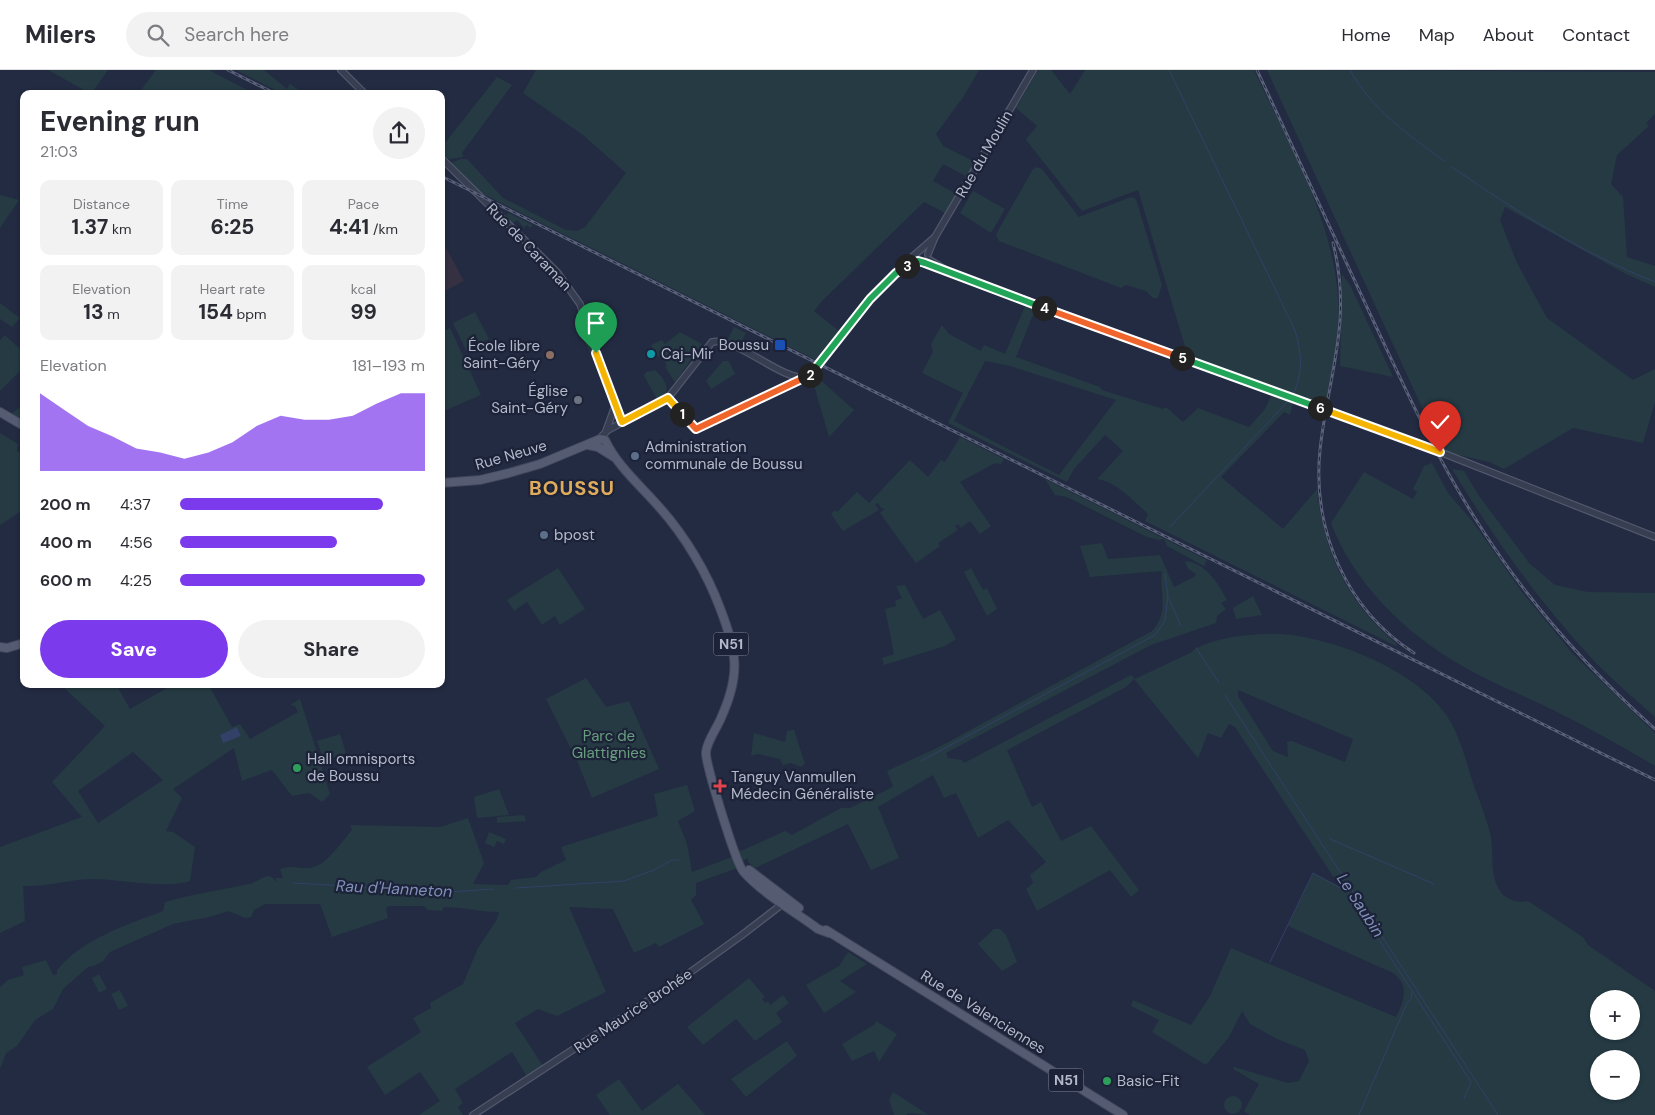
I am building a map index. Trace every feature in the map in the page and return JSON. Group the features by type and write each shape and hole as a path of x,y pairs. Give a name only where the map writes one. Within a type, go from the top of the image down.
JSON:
{"main road":[{"path":"0,411 20,424"},
{"name":"Rue Neuve","path":"445,483 495,477 540,464 586,445 601,443"},
{"name":"Rue de Valenciennes","path":"601,443 661,509 683,540 712,589 726,628 734,657 734,684 706,752 718,801 740,861 785,901 829,933 1123,1115"},
{"path":"0,647 20,644"}],"street":[{"path":"341,70 361,90"},
{"name":"Rue du Moulin","path":"927,258 935,238 1033,70"},
{"name":"Rue de Caraman","path":"445,162 552,268 572,292 580,304 622,422"},
{"name":"Rue du Moulin","path":"668,398 696,429 810,376 870,299 935,238"},
{"path":"927,258 918,261 919,253 927,258 946,270 1440,452 1655,537"},
{"name":"Rue du Moulin","path":"896,273 918,261"},
{"path":"607,431 668,398 706,346 712,342 721,341 797,376 803,378 810,376"},
{"path":"601,443 615,406"},
{"name":"Rue Maurice Brohée","path":"473,1115 684,976 785,901"}],"shaded area":[{"path":"445,249 464,281 445,291"}],"green space":[{"path":"48,70 108,70 94,90 84,90"},
{"path":"156,70 209,70 247,90 141,90"},
{"path":"236,70 264,70 287,89 290,84 299,90 275,90"},
{"path":"536,70 979,70 964,96 936,134 943,146 979,164 971,179 943,164 933,181 960,196 949,215 924,202 822,301 814,311 839,331 816,360 473,189 448,164 461,159 467,159 503,198 566,230 577,231 585,227 626,173 583,135 523,93"},
{"path":"1038,70 1051,70 1070,94 1085,70 1254,70 1294,152 1318,208 1334,267 1339,311 1336,352 1326,407 1193,358 1186,350 1138,190 1082,211 1027,141 1026,139 1037,126 1016,108"},
{"path":"1267,70 1655,72 1655,114 1646,123 1649,126 1617,155 1611,184 1623,197 1627,257 1655,266 1655,287 1624,273 1505,207 1500,220 1517,263 1547,318 1633,380 1655,369 1655,402 1643,443 1573,428 1504,469 1489,462 1442,451"},
{"path":"497,77 512,85 462,153 463,157 450,159 445,157 445,143"},
{"path":"1037,167 1042,169 1079,217 1131,197 1136,199 1162,285 1158,298 1153,298 1146,291 1126,285 1121,288 999,241 996,235 1000,227 1033,169"},
{"path":"973,191 1005,209 991,233 960,213"},
{"path":"0,195 19,200 0,228"},
{"path":"509,213 533,225 530,228 527,225 524,228 517,220 512,224 505,217"},
{"path":"1342,274 1350,285 1393,377 1340,366"},
{"path":"0,303 20,318 12,327 0,319"},
{"path":"1025,306 1035,310 1016,357 1100,387 1102,390 1163,409 1166,407 1183,422 1198,408 1249,427 1265,409 1273,391 1294,399 1290,415 1284,412 1221,477 1283,529 1317,489 1325,534 1341,575 1365,612 1397,644 1396,646 1145,521 1148,514 1131,498 1112,484 1097,479 1123,451 1105,435 1074,469 1067,482 948,423 963,393 922,373 933,352 931,344 942,325 949,334 981,351 984,345 1005,354","holes":["985,361 1010,366 1116,400 1059,475 954,421"]},
{"path":"475,312 489,339 466,350 453,323"},
{"path":"583,325 592,352 590,353 578,327"},
{"path":"734,327 746,333 740,345 728,339"},
{"path":"450,328 481,395 445,411 445,330"},
{"path":"680,332 702,344 675,382 665,367 667,366 661,355 658,357 651,345 662,340 665,344"},
{"path":"5,335 20,349 20,371 0,391 0,340"},
{"path":"723,361 729,361 735,374 711,389 706,381"},
{"path":"655,370 662,377 667,387 666,393 657,399 644,376 646,372"},
{"path":"817,377 854,410 829,437 813,382"},
{"path":"20,407 20,424 8,416"},
{"path":"0,433 18,444 17,451 20,453 20,512 0,525"},
{"path":"960,437 1004,459 1001,464 995,463 960,482 991,526 980,534 970,521 961,528 958,524 955,526 958,530 938,543 940,546 916,563 880,513 885,509 881,508 878,503 875,504 879,510 843,531 831,514 835,510 837,512 857,492 869,503 910,460 928,477 941,460 945,462"},
{"path":"1432,463 1448,493 1473,522 1522,592 1573,654 1655,733 1655,766 1580,724 1482,677 1439,652 1383,604 1352,565 1331,523 1364,472 1413,499 1417,492 1413,489 1424,466"},
{"path":"1452,469 1464,471 1479,496 1530,564 1555,585 1588,592 1655,593 1655,717 1598,665 1557,619 1502,546"},
{"path":"1045,479 1207,560 1204,566 1167,546 1164,539 1159,540 1147,537 1067,497 1055,495"},
{"path":"1102,543 1108,559 1160,555 1174,587 1194,577 1196,574 1188,569 1185,561 1205,570 1220,587 1227,600 1221,603 1226,609 1217,616 1216,623 1151,645 946,753 948,758 962,760 964,763 1131,675 1135,679 1190,653 1198,647 1232,637 1281,634 1302,637 1325,642 1373,659 1416,684 1433,699 1452,724 1488,827 1491,839 1494,877 1501,893 1513,901 1528,901 1583,937 1588,945 1655,991 1655,1115 1250,1115 1244,1111 1259,1084 1233,1069 1234,1067 1288,1083 1299,1081 1309,1061 1305,1050 1277,1039 1250,1024 1242,1011 1229,1037 1206,1065 1152,1032 1159,1020 1131,1006 1133,1000 1191,1025 1210,996 1231,948 1396,1017 1403,999 1404,988 1393,973 1288,926 1313,873 1340,887 1235,727 1229,724 1221,738 1208,733 1198,758 1134,679 1126,687 1007,750 1032,807 1041,802 1061,841 1091,826 1139,890 1131,897 1110,870 1037,911 1026,889 1033,883 1030,875 1046,862 1008,820 978,838 956,793 944,798 933,775 878,807 899,858 871,870 848,824 755,868 748,862 748,858 742,861 736,847 741,851 785,831 792,835 841,808 850,808 889,789 893,786 887,771 941,746 1152,631 1161,617 1163,602 1162,571 1090,577 1080,546","holes":["1238,690 1353,739 1345,762 1292,741 1287,742 1288,757 1273,751 1238,696"]},
{"path":"558,568 585,609 560,625 555,616 542,625 527,602 514,611 507,600"},
{"path":"971,568 983,590 987,588 997,609 987,616 964,572"},
{"path":"905,585 923,619 940,610 956,639 945,646 884,665 882,658 894,654 885,609 896,606 895,601 902,598 896,586"},
{"path":"1253,596 1262,615 1236,619 1233,608"},
{"name":"Parc de Glattignies","path":"586,678 606,707 629,701 659,769 592,798 578,763 546,699"},
{"path":"64,688 118,688 130,709 167,688 210,688 232,727 240,724 250,739 298,712 295,706 290,705 300,699 330,794 322,802 309,793 292,796 272,770 242,781 234,748 173,789 182,798 166,831 173,832 195,847 190,881 155,884 89,879 23,886 25,921 0,933 0,847 82,817 52,782 105,726","holes":["133,752 163,780 98,823 78,791"]},
{"path":"794,730 805,764 801,767 791,763 783,765 780,759 758,754 751,756 754,733 785,742 787,731"},
{"path":"340,734 346,753 324,761 317,741"},
{"path":"687,785 695,811 678,821 687,844 692,872 735,856 740,867 696,883 696,895 691,900 704,924 659,947 656,943 634,953 613,909 569,907 606,992 557,1016 538,1009 515,1023 545,1069 529,1080 512,1052 455,1089 463,1103 458,1107 463,1115 419,1115 440,1101 420,1072 385,1095 367,1067 421,1032 413,1018 431,1008 430,1003 463,984 478,948 496,921 499,912 451,907 444,907 442,911 428,910 424,906 389,906 386,908 388,918 332,937 320,904 265,904 254,910 251,917 245,918 229,911 173,924 110,952 103,961 88,967 63,989 53,1009 35,1020 17,1046 6,1053 0,1069 0,987 8,980 24,975 22,967 46,960 53,975 57,974 57,970 67,959 92,941 163,911 165,902 252,883 267,876 270,876 277,882 275,878 283,878 280,869 314,867 326,860 338,848 352,830 350,825 440,827 468,818 484,863 473,884 508,885 511,880 536,877 541,872 566,860 561,847 658,816 654,794"},
{"path":"499,789 509,815 477,818 474,797"},
{"path":"524,815 526,821 497,823 497,817"},
{"path":"489,832 506,839 504,844 497,841 494,847 485,843"},
{"path":"994,929 1000,929 1006,935 1017,962 1002,971 978,944"},
{"path":"848,952 867,964 840,981 856,992 824,1013 806,985 839,966"},
{"path":"99,974 107,989 99,993 92,978"},
{"path":"749,978 765,997 762,999 765,1003 768,1001 770,1005 783,995 789,1003 776,1013 782,1022 755,1041 736,1019 703,1045 687,1027"},
{"path":"120,990 128,1006 119,1010 111,994"},
{"path":"876,1021 897,1034 879,1062 874,1051 852,1061 842,1044 875,1024"},
{"path":"1000,1025 1028,1044 1026,1047 997,1029"},
{"path":"787,1041 797,1056 746,1097 731,1079"},
{"path":"619,1079 642,1111 678,1084 705,1115 610,1115 596,1095"},
{"path":"893,1092 928,1115 908,1113 906,1115 894,1115 889,1100"},
{"path":"1229,1096 1237,1096 1242,1101 1240,1112 1229,1114 1224,1109 1224,1101"}],"water":[{"path":"237,727 241,736 223,743 220,735"}],"waterway":[{"path":"1169,70 1294,328 1299,345 1300,371 1292,396"},
{"path":"1350,70 1380,109 1404,131 1444,161"},
{"path":"1452,167 1501,200 1576,245 1655,282"},
{"path":"1170,527 1290,399"},
{"path":"1165,574 1168,596"},
{"path":"921,761 1155,635 1165,621 1168,596"},
{"path":"1169,599 1181,626"},
{"path":"1196,648 1219,683"},
{"name":"Le Saubin","path":"1225,695 1498,1115"},
{"path":"1330,839 1434,884"},
{"name":"Rau d'Hanneton","path":"516,888 624,881 654,870 672,860 679,860"},
{"path":"1270,962 1313,873 1348,892 1471,1082 1464,1099"},
{"name":"Rau d'Hanneton","path":"294,883 449,892 493,889"},
{"path":"1359,1115 1407,1003 1411,999 1412,992"}],"railway":[{"path":"228,70 268,90"},
{"path":"1257,70 1409,397 1464,501 1518,581 1560,634 1606,683 1655,729"},
{"path":"445,178 1655,780"},
{"path":"1333,243 1339,272 1340,323 1320,450 1319,480 1322,509 1328,538 1338,565 1352,591 1390,635 1414,653"}],"place":[{"name":"Boussu","path":"780,345"},
{"name":"Caj-Mir","path":"651,354"},
{"name":"École libre Saint-Géry","path":"550,355"},
{"name":"Église Saint-Géry","path":"578,400"},
{"name":"Administration communale de Boussu","path":"635,456"},
{"name":"bpost","path":"544,535"},
{"name":"Hall omnisports de Boussu","path":"297,768"},
{"name":"Tanguy Vanmullen Médecin Généraliste","path":"720,786"},
{"name":"Basic-Fit","path":"1107,1081"}],"district":[{"name":"BOUSSU","path":"572,488"}],"route":[{"path":"596,353 622,422 668,398 696,429 777,393 810,376 835,341 882,286 896,273 918,261 1440,452"}]}
